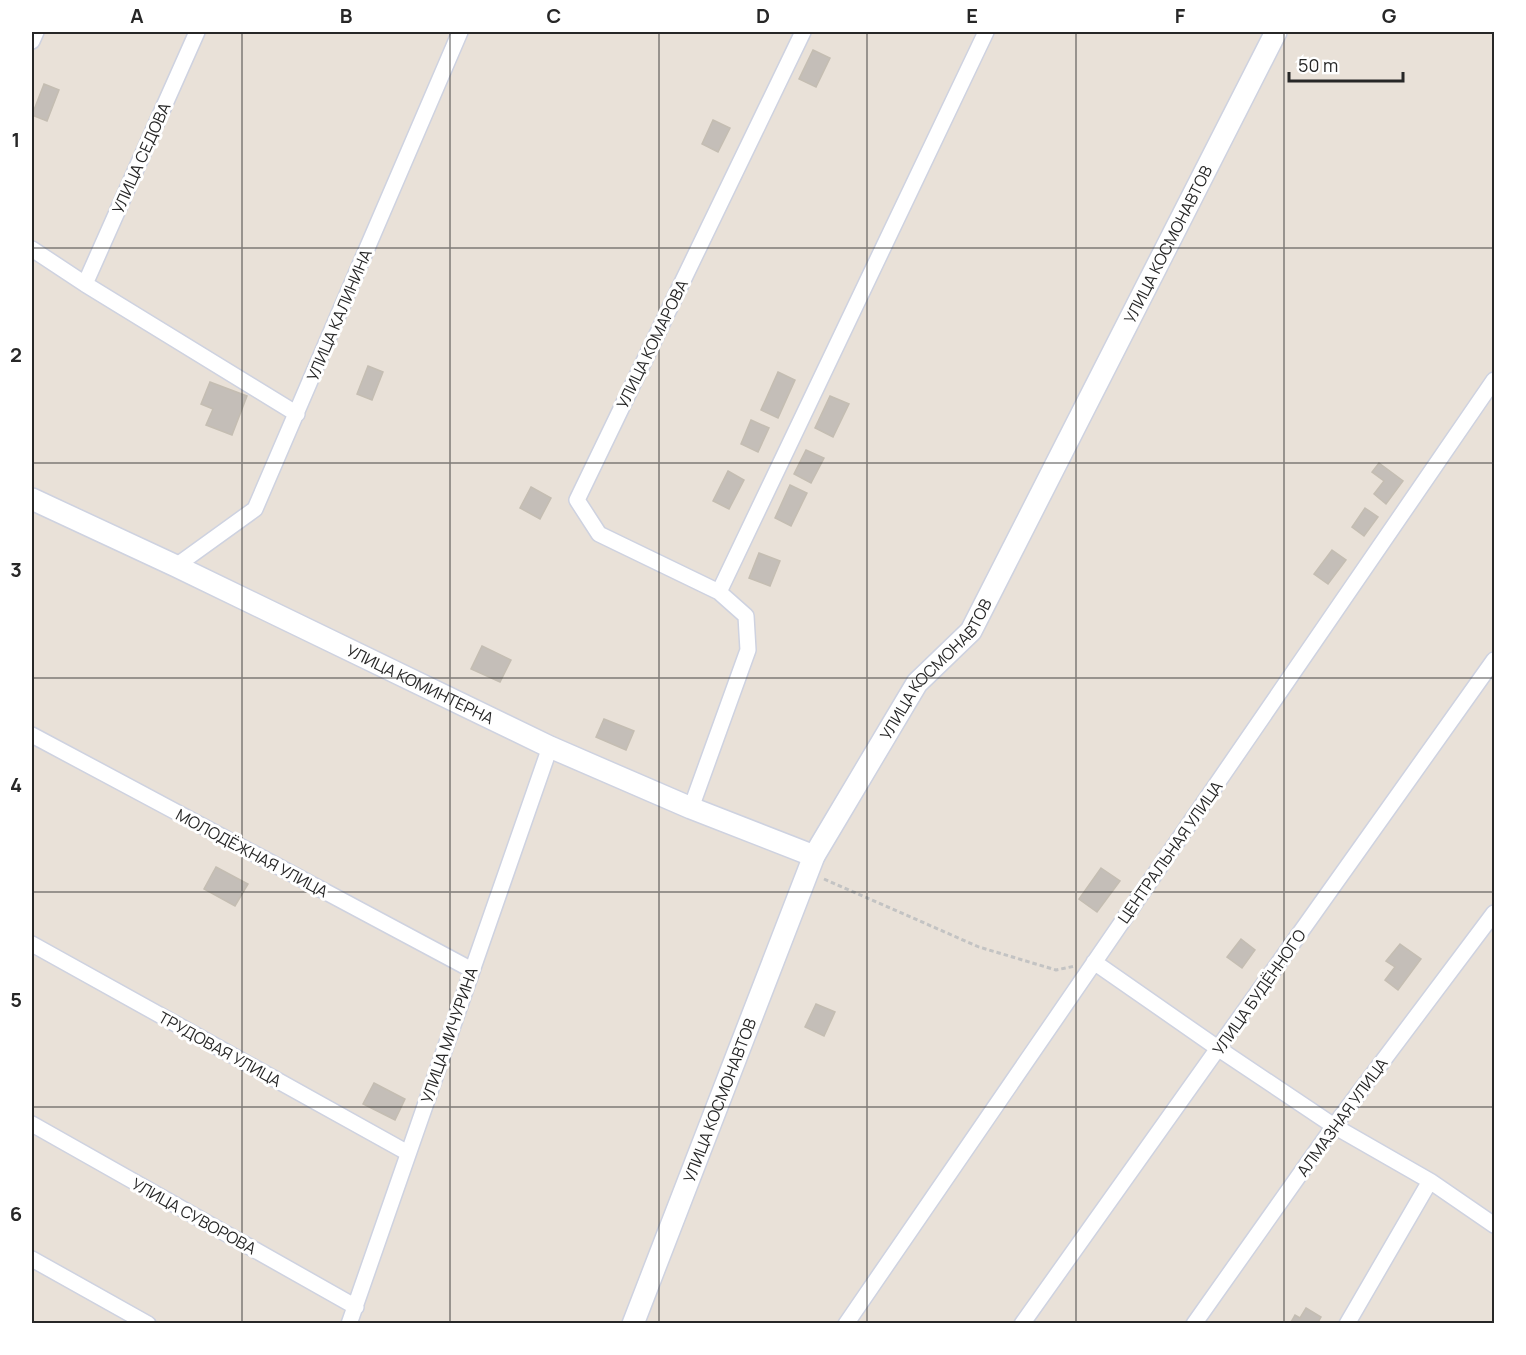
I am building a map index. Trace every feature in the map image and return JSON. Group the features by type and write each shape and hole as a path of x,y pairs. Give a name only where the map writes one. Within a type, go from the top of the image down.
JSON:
{"street":[{"path":"32,40 36,32"},
{"name":"УЛИЦА СЕДОВА","path":"85,284 197,32"},
{"name":"УЛИЦА КАЛИНИНА","path":"176,566 255,509 460,32"},
{"name":"УЛИЦА КОМАРОВА","path":"691,808 748,650 746,616 719,592 693,577 599,534 577,500 803,32"},
{"path":"719,592 986,32"},
{"name":"УЛИЦА КОСМОНАВТОВ","path":"633,1323 811,864 917,683 971,631 1276,32"},
{"path":"32,249 297,414"},
{"name":"ЦЕНТРАЛЬНАЯ УЛИЦА","path":"846,1323 1494,380"},
{"name":"УЛИЦА КОМИНТЕРНА","path":"32,499 550,747 691,808 811,864"},
{"name":"УЛИЦА БУДЁННОГО","path":"1022,1323 1494,660"},
{"name":"МОЛОДЁЖНАЯ УЛИЦА","path":"32,735 472,970"},
{"name":"УЛИЦА МИЧУРИНА","path":"349,1323 550,747"},
{"name":"АЛМАЗНАЯ УЛИЦА","path":"1194,1323 1334,1126 1494,913"},
{"name":"ТРУДОВАЯ УЛИЦА","path":"32,944 408,1153"},
{"path":"1094,962 1334,1126 1430,1181 1494,1225"},
{"name":"УЛИЦА СУВОРОВА","path":"32,1125 356,1307"},
{"path":"1347,1323 1430,1181"},
{"path":"32,1259 148,1323"}],"path":[{"path":"811,864 979,947 1056,970 1094,962"}],"building":[{"path":"813,50 830,58 816,87 799,79"},
{"path":"44,84 59,90 47,121 32,115"},
{"path":"713,120 730,128 718,152 702,144"},
{"path":"368,366 383,372 372,400 357,394"},
{"path":"778,372 795,380 778,418 761,410"},
{"path":"210,382 247,396 232,435 206,425 213,409 201,404"},
{"path":"830,396 849,404 833,437 815,428"},
{"path":"751,420 769,428 758,452 741,444"},
{"path":"806,450 824,458 811,483 794,474"},
{"path":"1379,463 1403,481 1386,504 1374,494 1384,481 1372,472"},
{"path":"728,471 744,480 729,509 713,501"},
{"path":"790,485 807,493 791,526 775,518"},
{"path":"531,487 551,498 540,519 520,508"},
{"path":"1365,508 1378,517 1364,536 1352,527"},
{"path":"1332,550 1346,560 1328,584 1314,574"},
{"path":"759,553 780,561 770,586 749,578"},
{"path":"482,646 511,660 500,682 471,669"},
{"path":"604,719 634,731 626,750 596,737"},
{"path":"216,867 248,884 235,906 204,889"},
{"path":"1101,868 1120,881 1097,912 1079,899"},
{"path":"1241,939 1255,950 1242,968 1227,957"},
{"path":"1400,944 1421,959 1398,990 1385,980 1395,967 1386,961"},
{"path":"816,1004 835,1012 824,1036 805,1027"},
{"path":"374,1083 405,1099 395,1120 363,1104"},
{"path":"1306,1308 1321,1317 1317,1324 1290,1324 1295,1315 1300,1318"}]}
